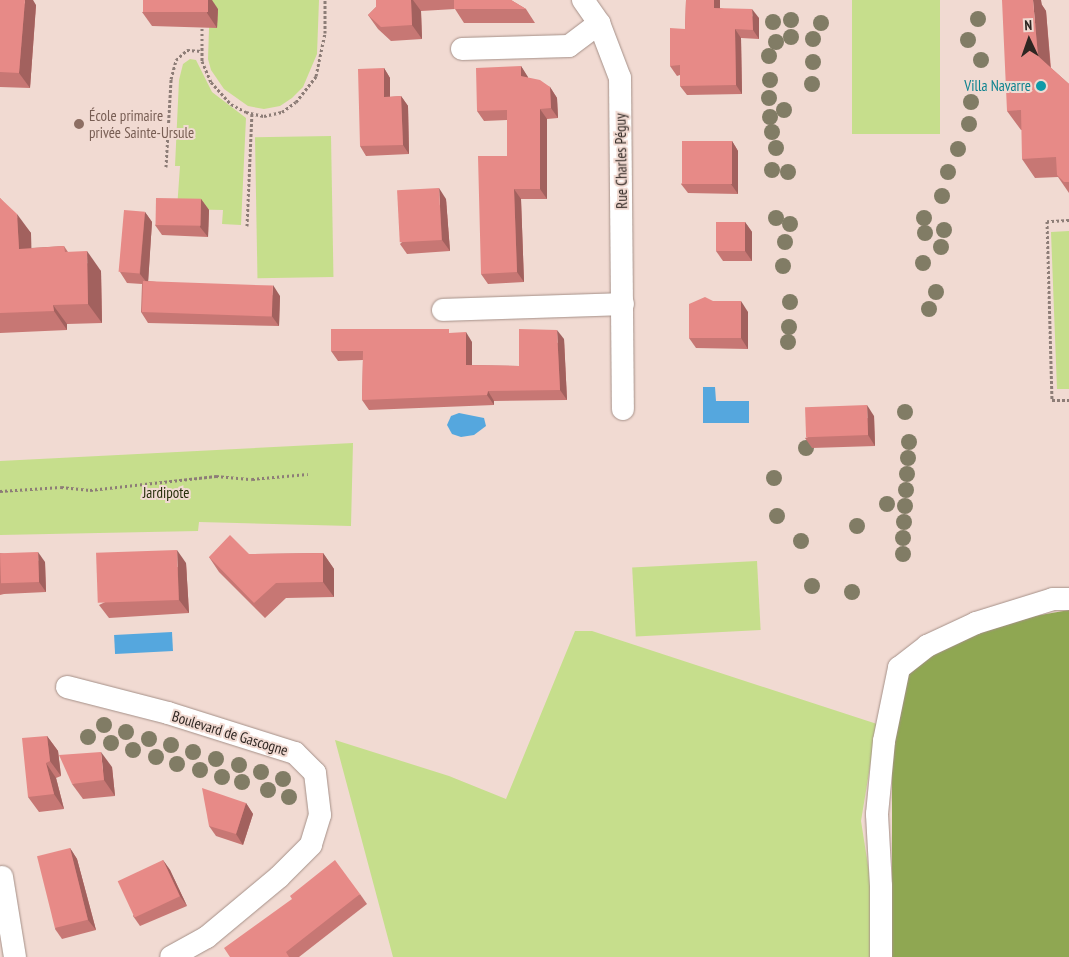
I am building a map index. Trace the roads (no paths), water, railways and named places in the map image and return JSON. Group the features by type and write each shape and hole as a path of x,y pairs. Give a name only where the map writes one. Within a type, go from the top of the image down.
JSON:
{"street":[{"name":"Rue Charles Péguy","path":"583,0 599,22 620,78 623,409"},
{"path":"462,49 569,46 599,22"},
{"path":"443,310 623,304"},
{"path":"881,957 882,886 877,814 884,741 899,668 926,646 976,622 1053,599 1069,599"},
{"name":"Boulevard de Gascogne","path":"67,687 168,713 295,753 315,773 320,815 311,845 279,877 206,937 171,957"},
{"path":"2,877 16,957"}],"water":[{"path":"703,387 715,387 716,401 749,401 749,423 703,423"},
{"path":"459,413 484,418 486,426 474,435 461,437 452,434 447,425 451,416"},
{"path":"172,632 173,651 115,654 114,635"}],"place":[{"name":"Villa Navarre","path":"1041,86"},
{"name":"École primaire privée Sainte-Ursule","path":"79,124"}],"park label":[{"name":"Jardipote","path":"166,493"}]}
